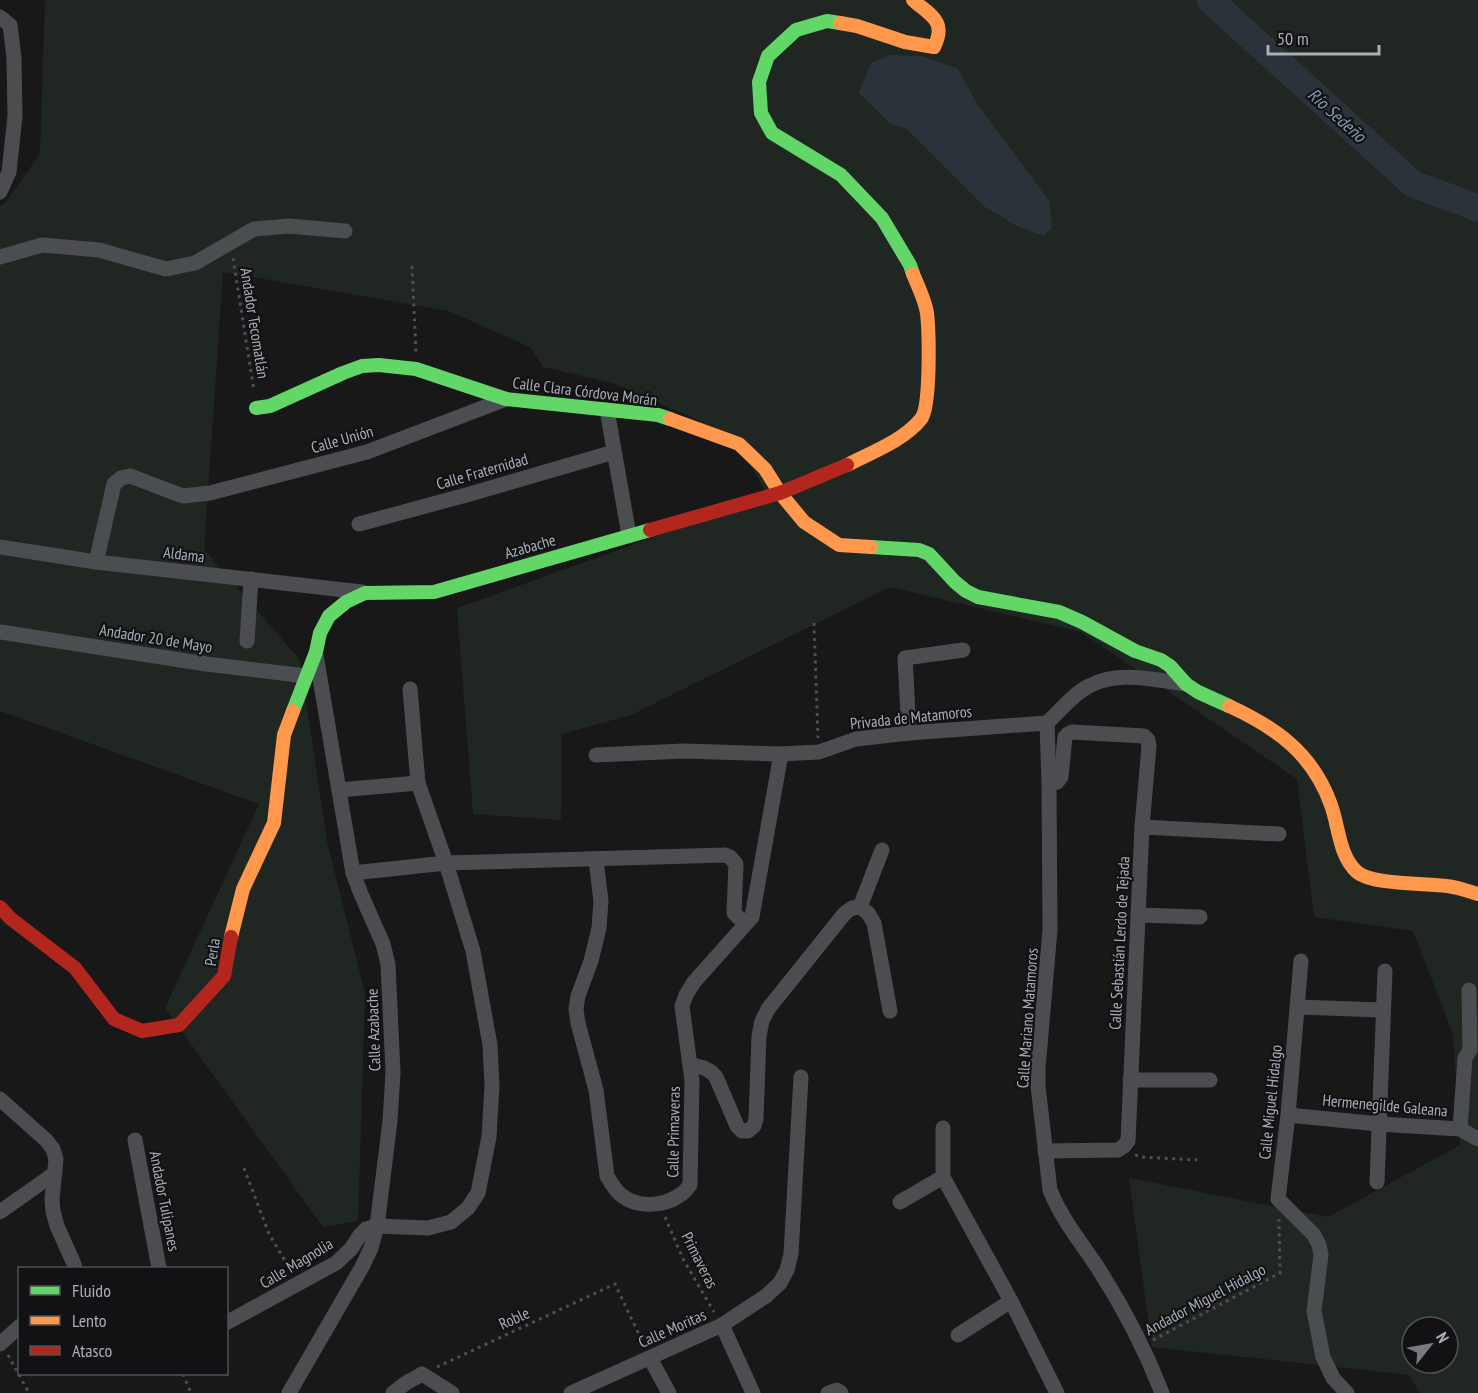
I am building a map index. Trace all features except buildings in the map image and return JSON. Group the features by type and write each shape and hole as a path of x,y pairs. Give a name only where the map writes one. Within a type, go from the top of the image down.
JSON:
{"street":[{"name":"Azabache","path":"316,652 320,633 329,616 346,602 365,593 434,592 780,493 844,467 880,448 912,429 924,416 929,387 927,312 910,265 882,218 841,175 772,133 761,113 759,82 768,56 796,30 827,21 857,26 905,42 934,47 940,37 940,28 936,20 913,0"},
{"path":"0,192 9,172 15,116 14,58 5,21"},
{"path":"0,257 42,245 99,250 166,269 195,262 254,229 289,226 345,231"},
{"name":"Calle Clara Córdova Morán","path":"256,408 270,406 362,366 379,365 416,369 506,399 658,415 739,444 765,469 780,493"},
{"name":"Calle Unión","path":"96,562 114,483 121,478 130,476 183,495 210,494 367,452 506,399"},
{"path":"608,410 629,535"},
{"name":"Calle Fraternidad","path":"359,524 614,452"},
{"path":"780,493 804,522 839,545 919,550 929,554 955,582 978,597 1059,612 1135,651 1161,660 1170,666 1186,684 1246,714 1281,735 1305,758 1319,778 1330,805 1343,850 1358,873 1368,878 1450,886 1478,894"},
{"name":"Aldama","path":"0,547 96,562 365,593"},
{"path":"247,641 251,579"},
{"name":"Andador 20 de Mayo","path":"0,632 206,664 306,676"},
{"path":"909,733 905,658 963,650"},
{"name":"Perla","path":"0,907 10,918 75,968 114,1019 142,1031 179,1025 224,976 232,929 243,889 274,823 284,735 316,652"},
{"name":"Calle Azabache","path":"289,1393 371,1248 377,1227 390,1121 393,1072 388,964 383,944 353,873 316,652"},
{"path":"1047,723 1088,686 1103,680 1145,679 1186,684"},
{"path":"377,1227 428,1228 451,1222 468,1208 478,1193 489,1137 492,1086 490,1045 473,951 418,783 410,689"},
{"name":"Privada de Matamoros","path":"596,754 684,751 781,754 819,752 856,739 1047,723"},
{"name":"Calle Mariano Matamoros","path":"1047,723 1050,930 1038,1086 1050,1190 1055,1203 1118,1300 1162,1393"},
{"name":"Calle Sebastián Lerdo de Tejada","path":"1049,785 1057,782 1061,777 1065,738 1072,732 1144,736 1148,740 1128,1141 1124,1146"},
{"name":"Calle Primaveras","path":"660,1204 679,1196 690,1185 692,1081 682,1006 694,982 752,917 781,754"},
{"path":"339,790 418,783"},
{"path":"1142,827 1279,834"},
{"path":"860,907 882,850"},
{"path":"353,873 446,863 725,855 736,864 734,913 746,922"},
{"path":"596,860 601,901 599,928 591,961 578,996 576,1009 578,1023 596,1089 607,1176 622,1197 641,1204 660,1204"},
{"path":"691,1065 705,1067 716,1077 737,1126 742,1131 748,1131 754,1126 759,1036 762,1021 768,1009 845,913 852,908 860,907 868,913 874,923 890,1011"},
{"path":"1138,915 1200,917"},
{"name":"Calle Miguel Hidalgo","path":"1278,1199 1288,1115 1301,961"},
{"path":"1377,1182 1385,971"},
{"path":"1460,1129 1465,1058 1474,1047 1469,990"},
{"path":"1297,1007 1383,1010"},
{"name":"Calle Moritas","path":"570,1393 722,1325 766,1296 780,1283 787,1270 791,1254 801,1077"},
{"path":"1130,1080 1210,1080"},
{"path":"0,1099 53,1149 56,1159 53,1211 75,1267"},
{"name":"Hermenegilde Galeana","path":"1288,1115 1460,1129 1478,1139"},
{"path":"943,1128 944,1177 1011,1301 1057,1393"},
{"name":"Andador Tulipanes","path":"135,1140 159,1267"},
{"path":"1045,1151 1118,1150 1124,1146"},
{"path":"0,1212 55,1173"},
{"path":"900,1202 944,1177"},
{"path":"1278,1199 1314,1235 1319,1245 1321,1255 1314,1311 1323,1357 1333,1378 1347,1393"},
{"name":"Calle Magnolia","path":"228,1322 336,1263 351,1250 366,1229 377,1227"},
{"path":"958,1335 1011,1301"},
{"path":"722,1325 753,1393"},
{"path":"1,1343 18,1328"},
{"path":"650,1358 669,1393"},
{"path":"393,1393 422,1374 452,1393"},
{"path":"828,1393 837,1390 841,1393"}],"path":[{"name":"Andador Tecomatlán","path":"230,242 256,408"},
{"path":"412,266 416,369"},
{"path":"814,623 819,752"},
{"path":"1124,1146 1140,1157 1197,1160"},
{"path":"244,1168 269,1234 299,1283"},
{"name":"Andador Miguel Hidalgo","path":"1141,1346 1280,1274 1278,1199"},
{"name":"Primaveras","path":"660,1204 683,1259 722,1325"},
{"name":"Roble","path":"422,1374 615,1284 650,1358"},
{"path":"1,1343 18,1374"},
{"path":"18,1375 28,1393"},
{"path":"183,1375 191,1393"}],"shaded area":[{"path":"45,0 1478,0 1478,1393 1420,1393 1409,1375 1460,1375 1460,1315 1400,1315 1400,1374 1152,1347 1129,1178 1328,1217 1460,1145 1453,1034 1413,931 1314,917 1297,779 1081,632 890,587 631,715 562,734 561,820 473,814 457,608 768,496 740,446 709,425 616,384 543,367 530,347 448,311 223,272 204,549 300,660 327,842 365,994 358,1221 323,1227 165,1008 259,804 0,711 0,205 5,203 40,154"},
{"path":"890,55 921,56 958,69 976,102 1049,201 1052,227 1043,236 1017,226 985,207 907,129 891,124 859,93 871,63"}],"waterway":[{"name":"Río Sedeño","path":"1210,0 1413,184 1478,208"}],"traffic: fast":[{"path":"840,23 827,21 796,30 768,56 759,82 761,113 772,133 841,175 882,218 913,274"},
{"path":"256,408 270,406 362,366 379,365 416,369 506,399 658,415 670,419"},
{"path":"293,711 316,652 320,633 329,616 346,602 365,593 434,592 650,530"},
{"path":"871,547 919,550 929,554 966,591 978,597 1059,612 1082,622 1135,651 1161,660 1170,666 1186,684 1229,706"}],"traffic: slow":[{"path":"840,23 857,26 905,42 934,47 938,38 938,25 931,15 913,0"},
{"path":"847,465 905,434 921,419 924,412 928,368 927,313 913,274"},
{"path":"670,419 739,444 765,469 780,493 804,522 839,545 871,547"},
{"path":"1229,706 1278,734 1303,757 1314,771 1331,805 1346,858 1357,872 1374,879 1438,885 1478,894"},
{"path":"231,937 243,889 274,823 284,735 293,711"}],"traffic: jam":[{"path":"650,530 780,493 847,465"},
{"path":"0,907 10,918 75,968 114,1019 142,1031 179,1025 224,976 231,937"}]}
